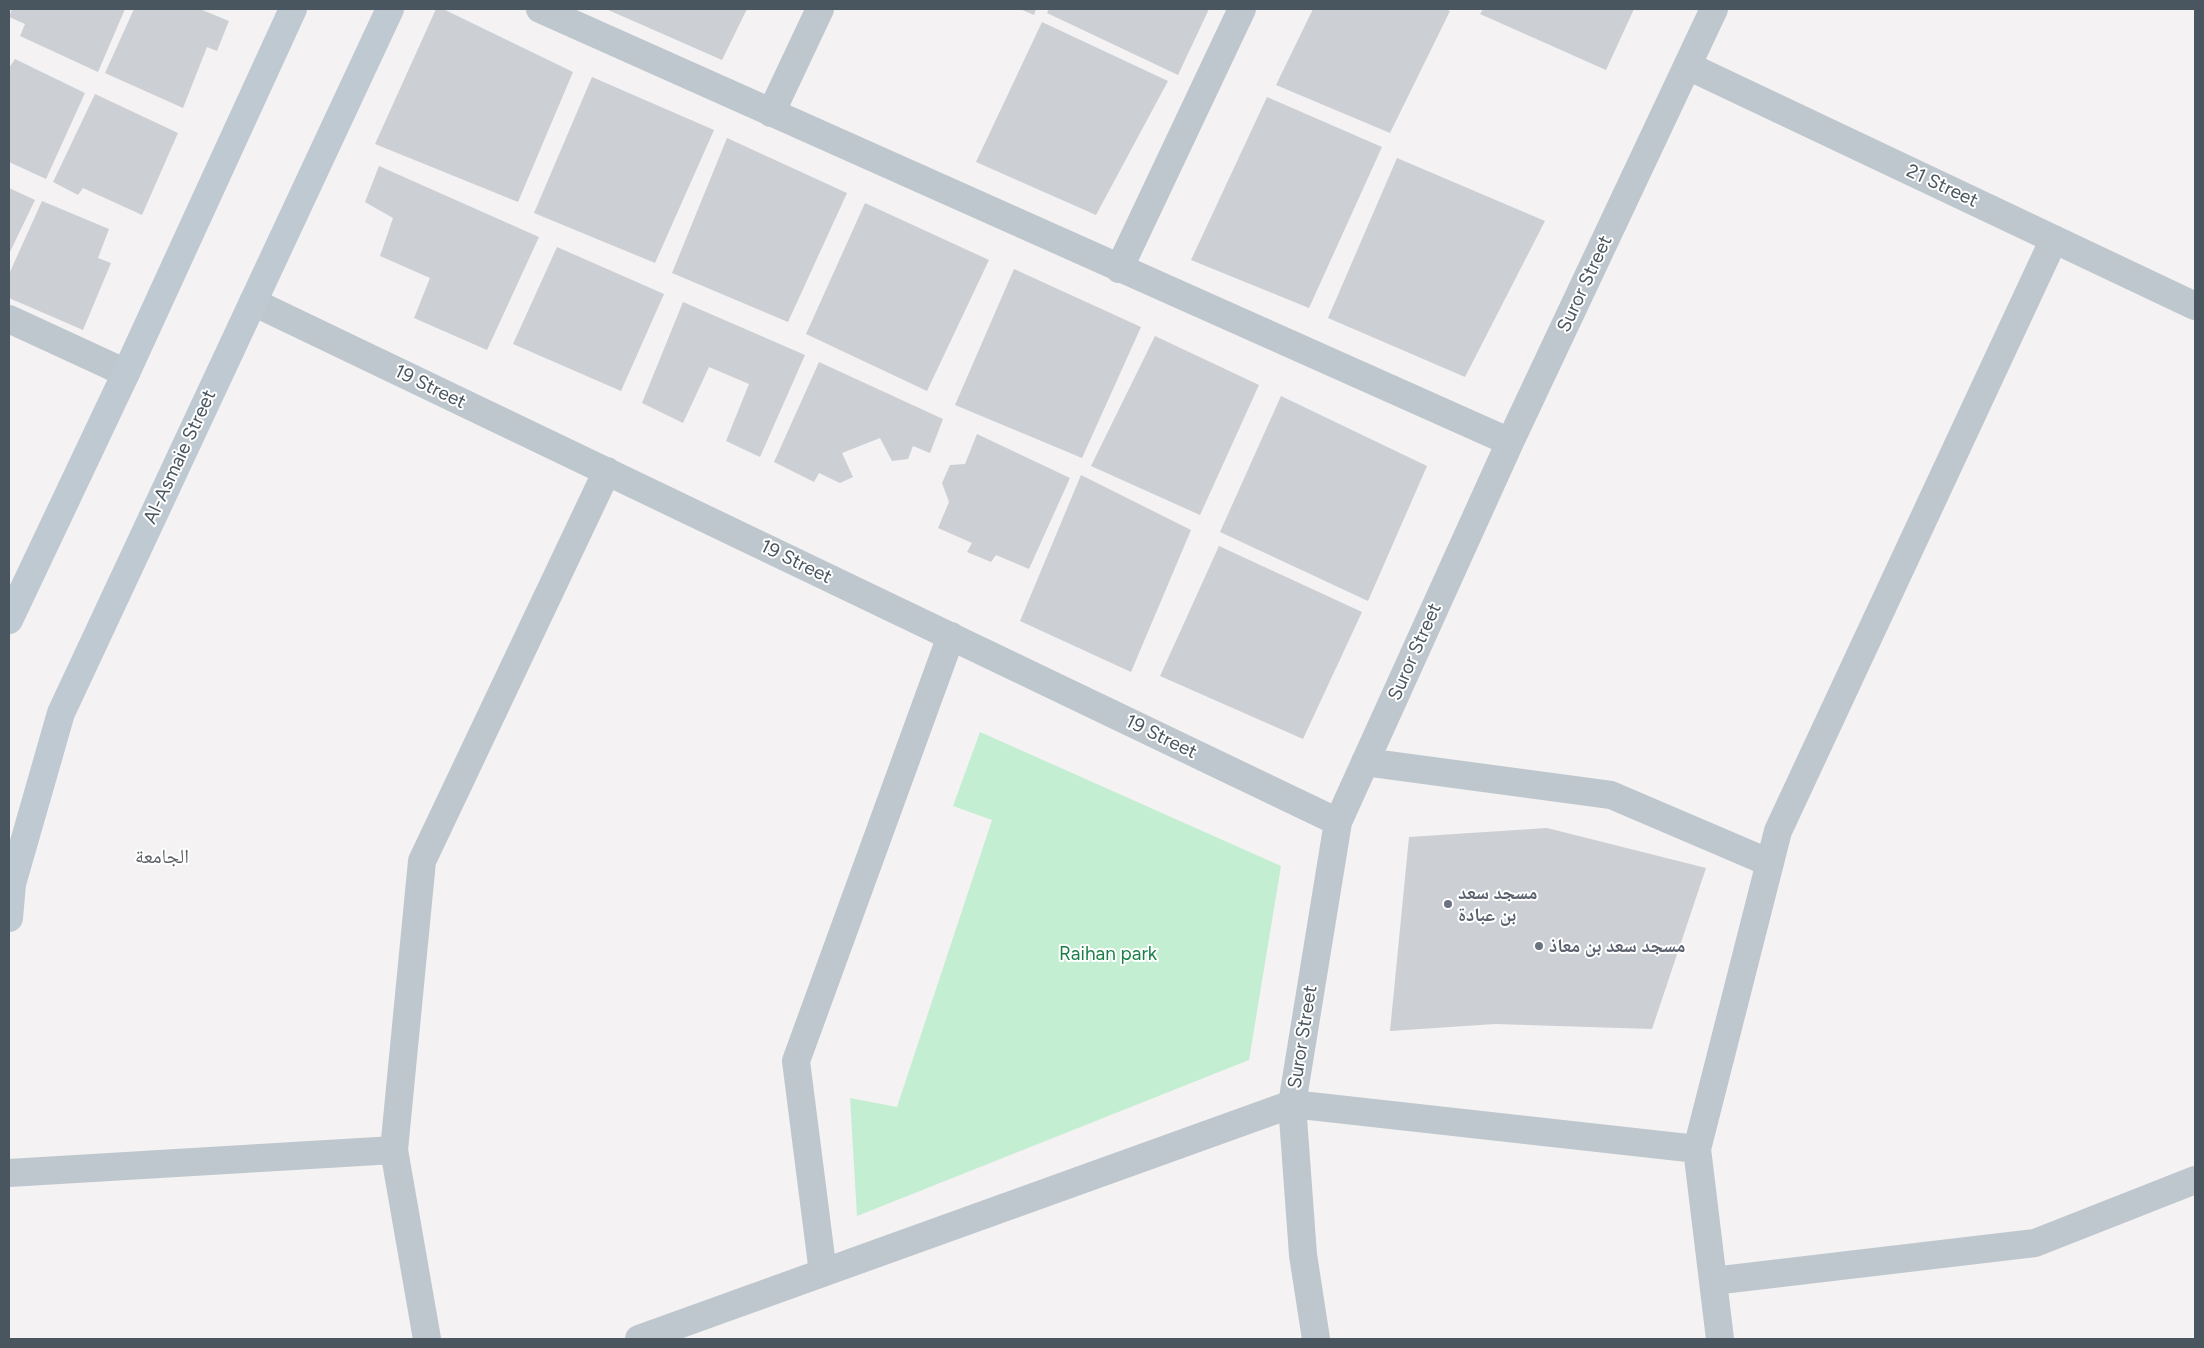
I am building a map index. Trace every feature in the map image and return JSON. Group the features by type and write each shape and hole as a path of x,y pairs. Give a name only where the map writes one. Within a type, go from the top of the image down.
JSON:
{"street":[{"path":"9,620 126,373 293,9"},
{"name":"Al-Asmaie Street","path":"9,918 12,884 61,713 390,9"},
{"path":"540,9 1510,442"},
{"path":"771,113 820,9"},
{"path":"1120,269 1242,9"},
{"name":"Suror Street","path":"1316,1339 1303,1255 1292,1104 1338,822 1510,442 1714,9"},
{"name":"21 Street","path":"1688,66 2195,306"},
{"path":"1720,1339 1698,1149 1778,831 2054,239"},
{"name":"19 Street","path":"253,302 1338,822"},
{"path":"9,319 126,373"},
{"path":"427,1339 394,1150 422,861 607,471"},
{"path":"823,1273 796,1060 951,636"},
{"path":"1365,762 1611,795 1770,863"},
{"path":"639,1339 1292,1104 1698,1149"},
{"path":"9,1173 394,1150"},
{"path":"1713,1281 2035,1243 2195,1180"}],"green space":[{"name":"Raihan park","path":"980,732 1281,866 1249,1060 857,1216 850,1098 897,1107 992,820 953,806"}],"building":[{"path":"12,9 125,9 98,72 20,36 25,24 9,17"},
{"path":"134,9 200,9 229,21 217,51 207,47 183,108 105,73"},
{"path":"436,9 443,9 573,72 518,202 375,144"},
{"path":"606,9 747,9 722,60"},
{"path":"1020,9 1036,9 1034,15"},
{"path":"1049,9 1209,9 1178,75 1047,13"},
{"path":"1313,9 1445,9 1450,11 1390,133 1276,85"},
{"path":"1483,9 1634,9 1606,70 1480,14"},
{"path":"1042,22 1168,81 1096,215 976,162"},
{"path":"15,59 85,93 46,179 9,162 9,68"},
{"path":"592,77 714,130 655,263 534,213"},
{"path":"95,94 178,133 142,215 83,188 78,195 53,182"},
{"path":"1267,97 1382,147 1309,308 1191,260"},
{"path":"727,138 847,193 788,322 672,273"},
{"path":"1397,158 1545,221 1465,377 1328,318"},
{"path":"379,166 539,237 487,350 414,318 430,278 380,256 393,218 365,202"},
{"path":"9,188 35,200 9,254"},
{"path":"42,201 109,229 98,258 111,263 83,330 9,298 9,274"},
{"path":"865,203 989,260 927,391 806,334"},
{"path":"557,247 664,294 621,391 513,344"},
{"path":"1014,269 1141,327 1082,458 955,405"},
{"path":"683,302 805,355 760,457 726,441 749,384 709,367 683,423 642,403"},
{"path":"1155,336 1259,385 1200,515 1091,466"},
{"path":"819,362 943,419 930,453 913,446 908,459 892,461 880,438 842,453 853,477 840,483 819,473 814,482 774,462"},
{"path":"1281,396 1427,466 1368,601 1220,532"},
{"path":"977,434 1070,478 1029,569 996,555 991,562 967,552 972,543 938,528 949,502 942,483 950,465 965,464"},
{"path":"1081,475 1191,530 1131,672 1020,621"},
{"path":"1219,546 1362,612 1303,739 1160,676"},
{"name":"مسجد سعد بن معاذ","path":"1547,828 1706,868 1652,1029 1495,1024 1390,1031 1409,837"}],"place":[{"name":"مسجد سعد بن عبادة","path":"1448,904"},
{"name":"مسجد سعد بن معاذ","path":"1539,946"}],"district":[{"name":"الجامعة","path":"162,857"}]}
